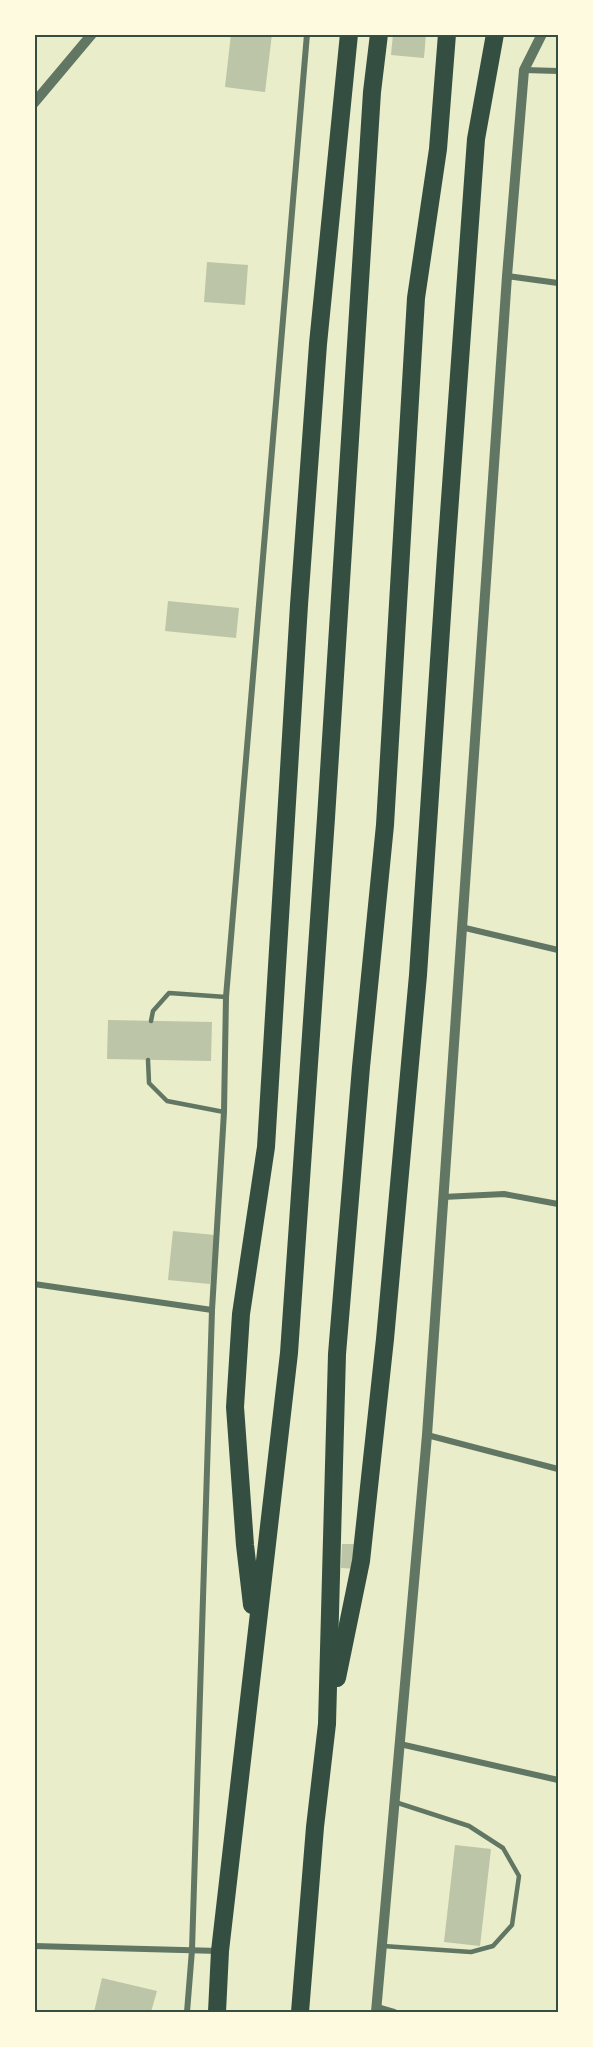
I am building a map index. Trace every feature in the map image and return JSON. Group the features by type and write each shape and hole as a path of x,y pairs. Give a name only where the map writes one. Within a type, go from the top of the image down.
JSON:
{"highway":[{"path":"255,1636 245,1545 235,1407 241,1314 266,1147 299,605 315,391 349,34"},
{"path":"217,2013 220,1951 288,1353 326,818 372,92 379,34"},
{"path":"300,2013 315,1827 327,1724 337,1354 360,1078 385,825 416,298 438,148 447,34"},
{"path":"327,1724 361,1561 385,1339 418,975 476,139 495,34"}],"street":[{"path":"34,103 92,34"},
{"path":"187,2013 192,1950 212,1310 224,1112 226,997 307,34"},
{"path":"394,2013 377,2010 427,1435 507,276 524,70 542,34"},
{"path":"524,70 558,71"},
{"path":"507,276 558,283"},
{"path":"461,927 558,950"},
{"path":"442,1197 504,1194 558,1203"},
{"path":"34,1284 212,1310"},
{"path":"427,1435 558,1469"},
{"path":"400,1744 558,1780"},
{"path":"34,1946 220,1951"}],"lane":[{"path":"151,1021 153,1011 169,993 226,997"},
{"path":"148,1060 149,1083 167,1101 224,1112"},
{"path":"382,1946 471,1952 493,1946 512,1925 519,1876 503,1848 469,1826 395,1802"}],"building":[{"path":"231,34 272,34 265,92 225,87"},
{"path":"393,34 426,34 424,58 391,55"},
{"path":"207,262 248,265 245,305 204,302"},
{"path":"168,601 239,608 236,638 165,631"},
{"path":"108,1020 212,1022 211,1061 107,1059"},
{"path":"173,1231 215,1235 210,1284 168,1280"},
{"path":"342,1544 360,1544 359,1569 341,1568"},
{"path":"455,1845 491,1849 480,1946 444,1942"},
{"path":"102,1978 157,1991 151,2012 94,2012"}]}
